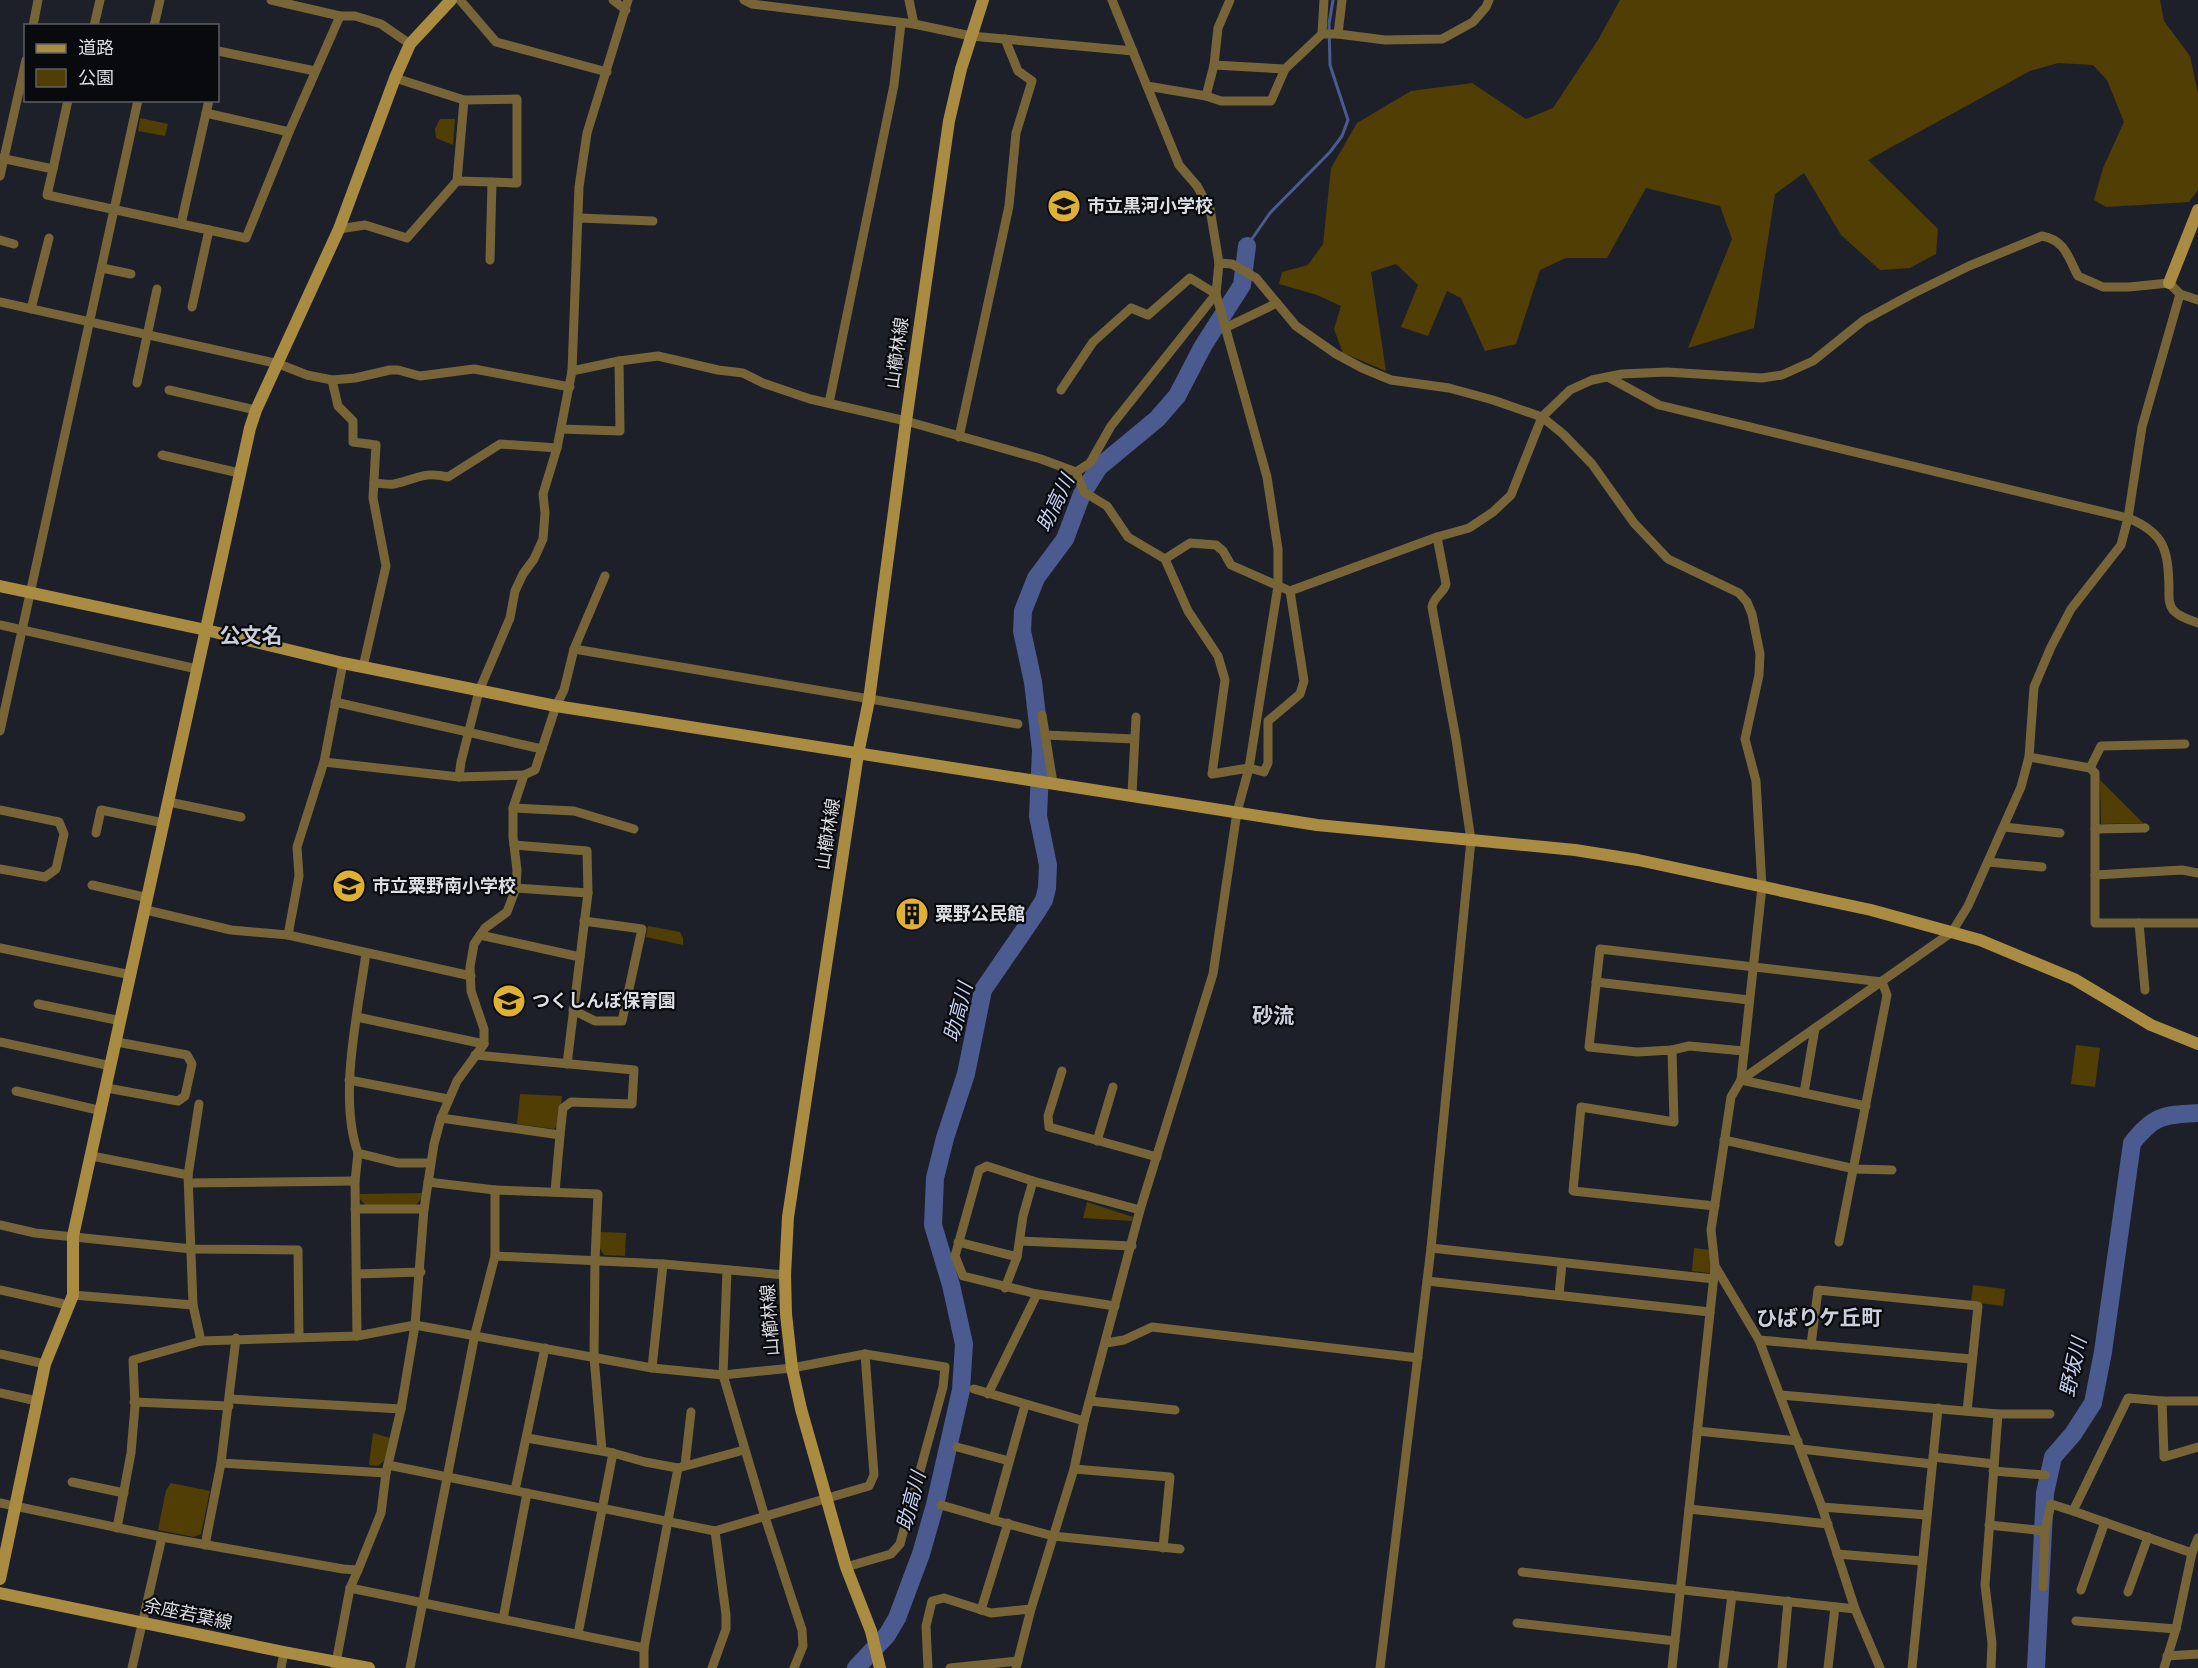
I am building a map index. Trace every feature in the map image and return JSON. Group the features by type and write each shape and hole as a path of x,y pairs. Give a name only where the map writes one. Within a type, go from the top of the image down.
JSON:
{"street":[{"path":"33,24 38,0"},
{"path":"94,24 100,0"},
{"path":"154,24 160,0"},
{"path":"271,0 340,16 354,16 381,24 410,44"},
{"path":"0,1579 45,1364 70,1300 73,1236 239,473 256,410 339,230 395,78 410,44 451,0"},
{"path":"460,0 496,42 607,72"},
{"path":"459,777 479,690 510,618 519,582 543,540 543,494 561,429 572,371 579,187 587,133 627,5 613,0"},
{"path":"744,0 752,4 914,24 971,36 1133,51"},
{"path":"909,0 914,24"},
{"name":"山櫛林線","path":"880,1668 871,1631 846,1567 801,1409 792,1368 786,1314 785,1275 788,1217 858,754 869,700 949,121 982,0"},
{"path":"950,1668 1017,1665 1031,1609 1074,1469 1084,1421 1140,1210 1213,974 1237,812 1249,768 1278,586 1278,549 1267,477 1216,294 1219,263 1209,208 1197,186 1179,165 1112,0"},
{"path":"1206,96 1214,65 1218,28 1230,0"},
{"path":"1147,86 1206,96 1221,101 1271,101 1285,69 1322,34 1324,0"},
{"path":"1338,34 1342,0"},
{"path":"1322,34 1385,40 1442,39 1473,22 1486,8 1489,0"},
{"path":"68,102 47,195 246,237 340,16"},
{"path":"830,403 894,85 901,23"},
{"path":"959,438 1009,206 1017,133 1032,81 1018,71 1005,39"},
{"path":"219,51 315,71"},
{"path":"1214,65 1285,69"},
{"path":"0,176 2,158 24,68"},
{"path":"395,78 464,100 518,99 517,183 457,181"},
{"path":"339,230 365,225 407,238 457,181 464,100"},
{"path":"0,731 138,102"},
{"path":"181,224 208,102"},
{"path":"206,112 289,132"},
{"path":"2,158 53,169"},
{"path":"490,260 492,182"},
{"path":"2169,283 2198,210"},
{"path":"579,218 652,221"},
{"path":"192,307 209,230"},
{"path":"1165,559 1190,543 1216,545 1231,565 1290,591 1437,537 1469,528 1493,512 1511,495 1542,417 1570,390 1592,380 1622,374 1667,372 1762,378 1782,375 1814,361 1864,320 1912,294 1969,266 2042,236 2054,238 2062,245 2078,276 2103,287 2169,283"},
{"path":"32,309 49,238"},
{"path":"0,240 14,244"},
{"path":"1219,263 1232,264 1256,278 1296,326 1362,369 1391,380 1449,388 1542,417 1563,434 1592,464 1634,523 1668,559 1732,589 1747,602 1752,614 1760,654 1759,675 1745,739 1756,781 1762,886 1741,1080"},
{"path":"102,268 131,274"},
{"path":"1060,390 1093,342 1131,308 1148,315 1190,278 1216,294"},
{"path":"2169,283 2180,294 2198,300"},
{"path":"137,383 157,289"},
{"path":"1076,472 1090,463 1111,426 1216,294"},
{"path":"1672,1668 1714,1279 1711,1230 1731,1096 1741,1080 1952,932 1968,906 2021,787 2029,757 2034,687 2071,609 2121,545 2128,518 2142,427 2180,294"},
{"path":"0,302 279,364 307,375 332,380 355,378 390,370 420,376 474,369 570,387"},
{"path":"1225,328 1277,303"},
{"path":"572,371 658,356 718,370 743,373 772,386 1041,459 1076,472 1084,492 1107,506 1128,537 1165,559 1188,611 1218,656 1225,680 1212,774 1249,768 1264,772 1268,763 1268,721 1300,694 1303,688 1304,681 1290,591"},
{"path":"561,429 620,431 619,361"},
{"path":"1608,377 1659,405 2128,518 2143,524 2158,536 2166,553 2169,603 2180,615 2198,623"},
{"path":"332,380 338,406 353,421 353,442 376,445 373,498 386,566 363,667"},
{"path":"169,390 256,410"},
{"path":"374,483 393,485 412,477 434,474 448,477 500,444 556,448"},
{"path":"162,454 239,473"},
{"path":"1380,1668 1431,1248 1471,840 1456,738 1432,607 1446,584 1437,537"},
{"path":"324,762 459,777 524,775 535,770 556,706 564,690 574,649 604,576"},
{"path":"0,586 206,630 343,663 556,706 858,754 1132,794 1317,825 1602,853 1762,886 1871,910 1990,944 2074,980 2151,1025 2198,1044"},
{"path":"0,625 197,669"},
{"path":"574,649 1018,724"},
{"path":"288,935 299,876 297,847 324,762 343,663"},
{"path":"335,702 542,749"},
{"path":"1042,715 1050,783"},
{"path":"1132,794 1136,717"},
{"path":"1045,735 1134,739"},
{"path":"2090,768 2102,746 2186,744"},
{"path":"2029,757 2090,768 2095,773 2096,923 2198,923"},
{"path":"336,1665 350,1588 381,1513 387,1469 401,1409 415,1325 430,1163 448,1099 457,1081 484,1044 484,1029 471,991 474,944 485,928 507,912 516,888 513,808 524,775"},
{"path":"169,802 241,817"},
{"path":"513,808 574,811 634,829"},
{"path":"0,810 59,822 64,834 56,869 45,877 0,869"},
{"path":"96,833 101,810 164,823"},
{"path":"2004,827 2060,832"},
{"path":"2095,829 2145,828"},
{"path":"514,845 587,851 588,893 567,1064"},
{"path":"1988,862 2042,867"},
{"path":"2095,875 2182,870 2198,873"},
{"path":"92,885 231,930 288,935 471,976"},
{"path":"516,888 588,893"},
{"path":"573,1010 595,1021 622,1021 642,929 585,921"},
{"path":"2139,923 2145,990"},
{"path":"480,935 580,957"},
{"path":"0,948 131,975"},
{"path":"1744,1051 1689,1046 1672,1050 1637,1052 1589,1047 1600,949 1882,982"},
{"path":"357,1336 355,1181 358,1153 351,1134 349,1080 366,953"},
{"path":"1596,982 1749,1000"},
{"path":"1839,1242 1887,994 1882,982"},
{"path":"38,1004 121,1021"},
{"path":"357,1017 484,1044"},
{"path":"1804,1093 1815,1028"},
{"path":"0,1042 111,1066"},
{"path":"107,1088 178,1101 185,1096 192,1064 187,1055 117,1042"},
{"path":"1672,1050 1674,1122 1581,1107 1573,1191 1714,1206"},
{"path":"475,1055 634,1070 632,1104 571,1102 563,1108 555,1192"},
{"path":"1062,1071 1048,1116 1050,1128 1157,1157"},
{"path":"349,1080 448,1099"},
{"path":"1741,1080 1866,1106"},
{"path":"1097,1141 1113,1087"},
{"path":"16,1091 102,1111"},
{"path":"199,1104 188,1179 193,1305 201,1341"},
{"path":"441,1118 560,1135"},
{"path":"1724,1140 1855,1168 1892,1170"},
{"path":"358,1153 398,1163 430,1163"},
{"path":"92,1156 188,1179 355,1181"},
{"path":"1115,1306 1005,1288 963,1276 955,1256 958,1242 979,1170 987,1167 1140,1210"},
{"path":"1005,1288 1017,1257 1023,1216 1033,1181"},
{"path":"428,1182 495,1190 598,1194 594,1358 602,1451"},
{"path":"410,1668 475,1335 495,1256 495,1190"},
{"path":"356,1209 424,1209"},
{"path":"0,1225 35,1233 192,1249 298,1250 299,1337"},
{"path":"1020,1241 1132,1246"},
{"path":"958,1242 1017,1257"},
{"path":"1431,1248 1714,1279"},
{"path":"495,1256 663,1264 785,1275"},
{"path":"1559,1295 1562,1263"},
{"path":"652,1368 663,1264"},
{"path":"1715,1266 1759,1340 1800,1445 1855,1609 1880,1668"},
{"path":"727,1270 723,1375 744,1450 802,1630 803,1646 794,1668"},
{"path":"357,1274 420,1272"},
{"path":"1427,1281 1710,1312"},
{"path":"0,1290 70,1300 193,1305"},
{"path":"1811,1345 1818,1290 1978,1306 1967,1411"},
{"path":"988,1394 1037,1294"},
{"path":"117,1528 131,1453 134,1360 201,1341 236,1338 357,1336 415,1325 652,1368 723,1375 792,1368 865,1354 945,1367 943,1387 900,1544 891,1554 846,1567"},
{"path":"1106,1342 1124,1340 1152,1327 1418,1358"},
{"path":"205,1545 221,1462 236,1338"},
{"path":"1759,1340 1971,1359"},
{"path":"515,1490 545,1348"},
{"path":"0,1354 45,1364"},
{"path":"221,1462 387,1469 515,1490 715,1531 869,1486 874,1475 865,1354"},
{"path":"974,1389 1084,1421"},
{"path":"0,1393 37,1401"},
{"path":"1780,1395 1998,1414 2050,1414"},
{"path":"2073,1511 2128,1398 2198,1401"},
{"path":"1090,1401 1175,1410"},
{"path":"2162,1401 2164,1457 2198,1447"},
{"path":"134,1402 401,1409"},
{"path":"993,1520 1025,1405"},
{"path":"1912,1668 1938,1408"},
{"path":"644,1668 644,1648 691,1412"},
{"path":"1991,1668 1992,1643 1985,1585 1998,1414"},
{"path":"1697,1431 2045,1475"},
{"path":"527,1438 681,1467 744,1450"},
{"path":"957,1447 1009,1461"},
{"path":"578,1634 613,1453"},
{"path":"1074,1469 1170,1477 1163,1548"},
{"path":"72,1482 124,1493"},
{"path":"503,1619 527,1493"},
{"path":"0,1503 162,1537 310,1564 358,1570"},
{"path":"2043,1587 2045,1531 2051,1504 2192,1553"},
{"path":"941,1505 1053,1536 1180,1549"},
{"path":"1822,1507 1927,1515"},
{"path":"1689,1509 1828,1524"},
{"path":"2081,1590 2105,1522"},
{"path":"981,1610 1008,1523"},
{"path":"1989,1525 2045,1531"},
{"path":"712,1668 726,1629 715,1531"},
{"path":"132,1668 162,1537"},
{"path":"2128,1592 2148,1537"},
{"path":"2164,1668 2176,1629 2192,1553 2198,1538"},
{"path":"1837,1554 1923,1561"},
{"path":"1522,1572 1855,1609"},
{"path":"350,1588 644,1648"},
{"name":"余座若葉線","path":"0,1593 144,1622 336,1665 369,1668"},
{"path":"1723,1666 1732,1595"},
{"path":"928,1668 926,1626 932,1601 944,1598 991,1613 1031,1609"},
{"path":"1782,1668 1788,1601"},
{"path":"1828,1668 1835,1607"},
{"path":"2076,1621 2176,1629"},
{"path":"1516,1623 1675,1641"},
{"path":"281,1668 284,1652"},
{"path":"2167,1656 2198,1654"}],"green space":[{"path":"1620,0 2160,0 2164,21 2190,56 2198,93 2198,190 2189,202 2106,207 2094,200 2103,168 2124,122 2107,80 2093,65 2058,63 2030,71 1868,160 1938,229 1936,254 1910,268 1880,270 1841,235 1804,173 1775,194 1754,328 1688,348 1732,239 1720,206 1646,188 1607,258 1566,258 1540,270 1516,344 1485,351 1461,298 1447,291 1428,336 1401,327 1418,285 1396,264 1371,272 1386,371 1343,353 1334,329 1341,306 1317,295 1279,284 1282,272 1308,265 1323,244 1331,168 1357,123 1411,91 1472,83 1526,119 1553,108 1598,40"},
{"path":"140,118 168,124 165,136 138,131"},
{"path":"440,119 455,119 453,145 436,138 435,129"},
{"path":"2100,780 2143,823 2101,824"},
{"path":"648,926 680,932 683,945 646,937"},
{"path":"2076,1045 2100,1048 2095,1087 2071,1084"},
{"path":"520,1094 562,1096 559,1124 554,1129 517,1124"},
{"path":"422,1193 416,1205 366,1206 360,1199 360,1194"},
{"path":"1087,1202 1133,1217 1132,1221 1083,1218"},
{"path":"600,1232 626,1233 625,1256 604,1255 599,1247"},
{"path":"1694,1248 1709,1250 1712,1264 1709,1273 1692,1271"},
{"path":"1973,1285 2005,1289 2003,1306 1971,1302"},
{"path":"373,1433 390,1438 384,1461 378,1466 369,1465"},
{"path":"171,1483 210,1491 201,1534 194,1537 158,1530 166,1490"}],"waterway":[{"path":"1247,246 1270,213 1330,152 1342,136 1348,120 1330,65 1329,24 1333,0"},
{"name":"助高川","path":"856,1668 887,1635 897,1618 921,1554 935,1505 961,1390 964,1344 951,1285 933,1225 935,1178 945,1138 966,1074 983,990 1036,913 1044,900 1047,888 1048,865 1038,816 1041,750 1033,682 1022,631 1023,611 1036,578 1065,539 1082,494 1099,467 1157,419 1177,396 1203,346 1242,285 1247,246"},
{"name":"野坂川","path":"2036,1668 2045,1493 2053,1457 2073,1434 2093,1403 2103,1352 2132,1143 2147,1127 2160,1118 2198,1113"}],"place":[{"name":"市立黒河小学校","path":"1064,206"},
{"name":"市立粟野南小学校","path":"349,886"},
{"name":"粟野公民館","path":"912,914"},
{"name":"つくしんぼ保育園","path":"509,1001"}],"district":[{"name":"公文名","path":"251,635"},
{"name":"砂流","path":"1273,1015"},
{"name":"ひばりケ丘町","path":"1819,1317"}]}
